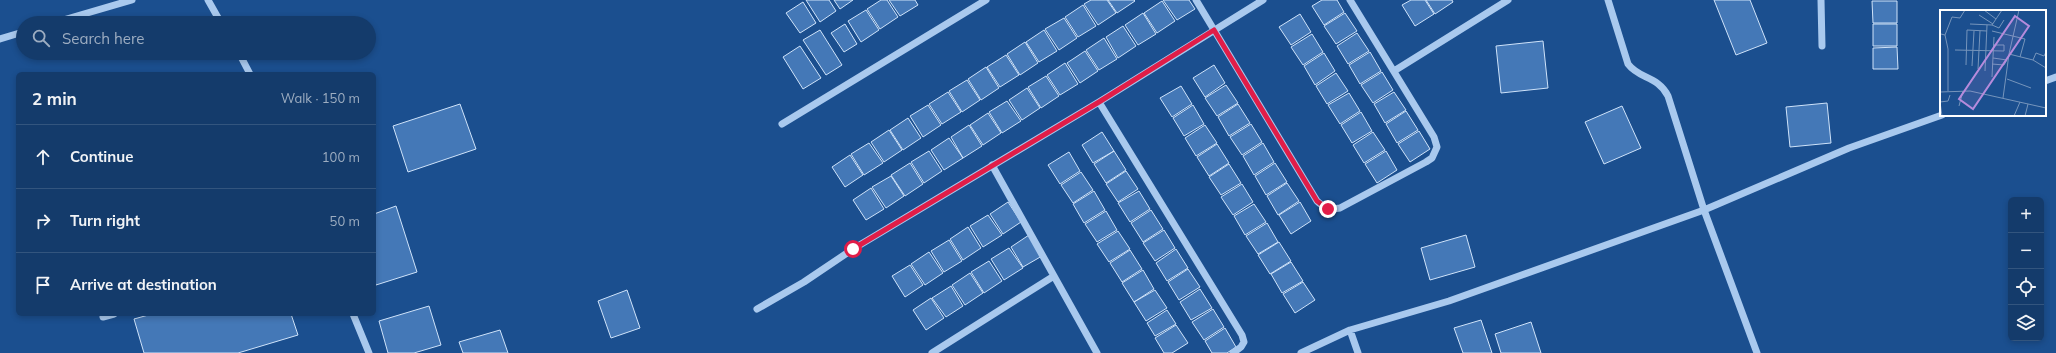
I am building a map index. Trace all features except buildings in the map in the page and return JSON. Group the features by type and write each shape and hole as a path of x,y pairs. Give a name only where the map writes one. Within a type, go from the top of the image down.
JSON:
{"street":[{"path":"77,16 132,0"},
{"path":"208,0 217,16"},
{"path":"782,124 986,0"},
{"path":"1196,0 1317,201 1328,209 1340,208 1426,162 1436,152 1437,147 1434,137 1350,0"},
{"path":"757,309 804,282 853,249 1099,102 1263,0"},
{"path":"1394,71 1508,0"},
{"path":"1608,0 1628,64 1635,70 1657,81 1668,96 1704,210 1756,353"},
{"path":"1821,0 1822,46"},
{"path":"0,39 16,34"},
{"path":"243,60 249,72"},
{"path":"2046,81 2056,77"},
{"path":"1099,102 1242,335 1244,342 1241,347 1233,353"},
{"path":"1302,353 1350,330 1449,301 1704,210 1849,148 1940,116"},
{"path":"992,165 1098,353"},
{"path":"932,353 1054,276"},
{"path":"354,316 369,353"},
{"path":"1350,330 1358,353"}],"route":[{"path":"853,249 1099,102 1214,30 1317,201 1328,209"}]}
